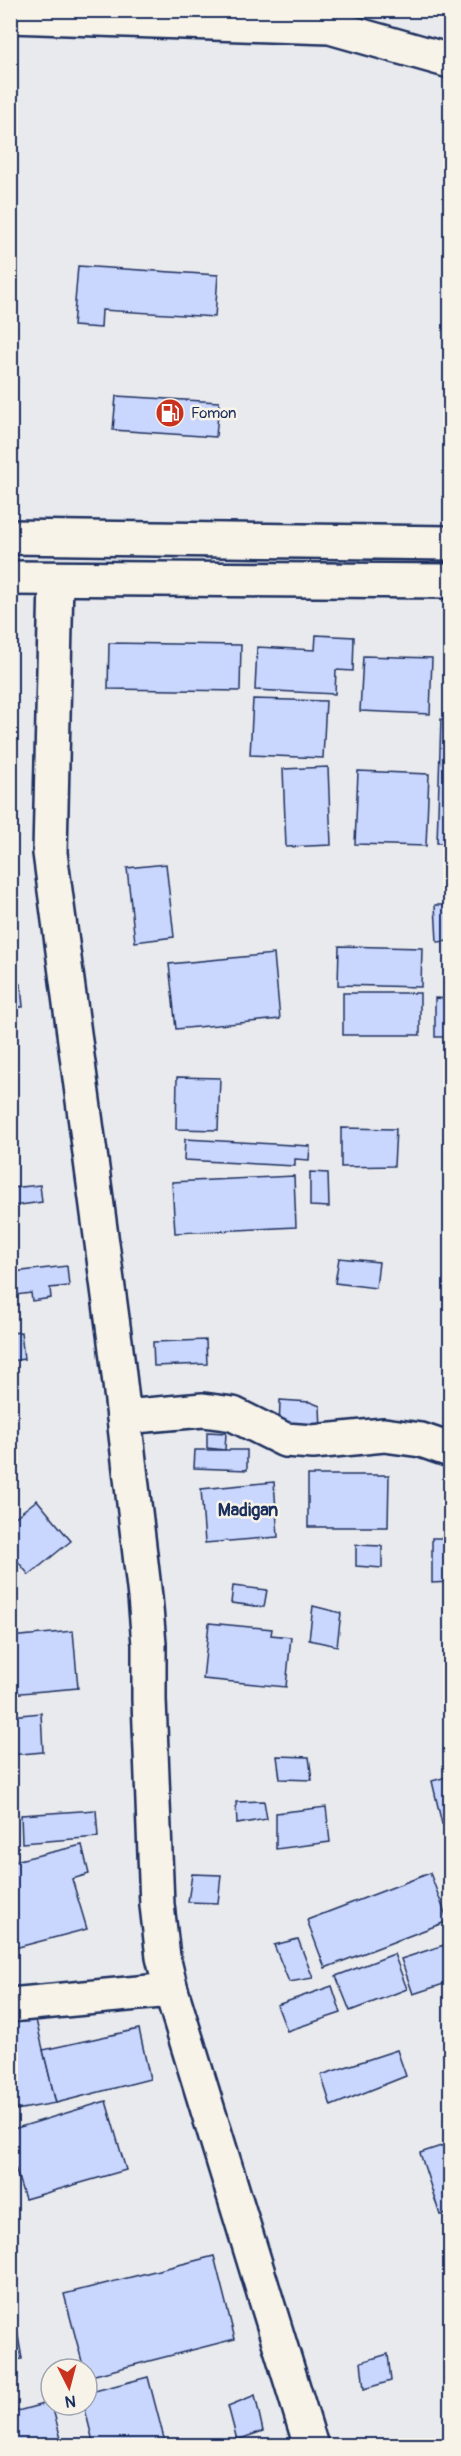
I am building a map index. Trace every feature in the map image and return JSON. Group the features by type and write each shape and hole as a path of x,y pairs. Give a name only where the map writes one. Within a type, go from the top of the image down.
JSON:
{"street":[{"path":"10,16 332,19 450,61"},
{"path":"10,537 450,543"},
{"path":"10,578 450,581"},
{"path":"56,579 50,853 124,1417 149,1644 157,1905 162,1957 311,2445"},
{"path":"124,1417 203,1410 233,1414 285,1440 313,1442 384,1435 421,1440 450,1450"},
{"path":"10,2005 171,1990"}],"building":[{"path":"78,266 218,275 215,317 102,310 101,328 73,326"},
{"path":"116,396 219,402 216,437 113,430"},
{"path":"316,635 354,637 353,671 336,670 335,694 255,690 257,647 315,650"},
{"path":"109,643 241,645 240,691 108,689"},
{"path":"363,656 432,658 430,714 360,711"},
{"path":"253,699 326,701 323,758 250,755"},
{"path":"441,719 450,719 450,843 437,843"},
{"path":"328,767 331,845 286,847 283,769"},
{"path":"358,771 429,774 426,846 355,844"},
{"path":"166,864 174,937 135,942 127,868"},
{"path":"435,905 450,905 450,941 437,942"},
{"path":"339,946 422,948 421,987 338,985"},
{"path":"274,954 280,1019 176,1029 169,964"},
{"path":"10,984 21,984 23,1007 10,1007"},
{"path":"343,993 420,993 420,1035 343,1035"},
{"path":"435,998 450,999 450,1037 435,1037"},
{"path":"177,1077 220,1078 218,1130 176,1129"},
{"path":"341,1128 396,1129 394,1166 341,1167"},
{"path":"185,1139 310,1146 309,1160 295,1159 295,1166 184,1160"},
{"path":"310,1172 328,1173 329,1207 310,1206"},
{"path":"294,1176 296,1227 175,1233 172,1182"},
{"path":"40,1185 42,1202 13,1206 11,1188"},
{"path":"339,1258 379,1262 376,1288 335,1283"},
{"path":"67,1266 69,1286 50,1288 51,1298 32,1301 31,1293 16,1295 13,1272"},
{"path":"21,1332 24,1359 10,1361 10,1333"},
{"path":"206,1340 207,1364 154,1366 153,1342"},
{"path":"280,1400 310,1402 320,1406 321,1432 279,1432"},
{"path":"207,1432 226,1433 225,1450 207,1448"},
{"path":"195,1450 247,1450 247,1470 194,1468"},
{"path":"308,1475 389,1475 388,1527 308,1527"},
{"path":"274,1482 278,1537 205,1543 201,1489"},
{"path":"37,1500 71,1541 29,1575 10,1552 10,1521"},
{"path":"432,1538 450,1538 450,1582 432,1583"},
{"path":"356,1545 382,1546 382,1568 356,1566"},
{"path":"233,1586 267,1590 264,1607 231,1603"},
{"path":"313,1606 341,1613 337,1646 309,1640"},
{"path":"209,1623 272,1629 271,1635 291,1637 286,1687 203,1679"},
{"path":"73,1631 78,1688 10,1694 10,1637"},
{"path":"41,1713 43,1752 10,1755 10,1716"},
{"path":"277,1756 309,1757 312,1780 280,1779"},
{"path":"450,1776 450,1822 442,1824 432,1781"},
{"path":"264,1801 267,1819 237,1824 236,1802"},
{"path":"326,1807 330,1842 276,1849 276,1813"},
{"path":"96,1810 98,1837 22,1843 21,1815"},
{"path":"82,1845 89,1874 72,1879 87,1929 11,1949 10,1862"},
{"path":"430,1873 448,1921 325,1968 307,1920"},
{"path":"192,1874 221,1875 218,1903 188,1902"},
{"path":"298,1939 313,1978 289,1982 274,1945"},
{"path":"444,1945 450,1964 450,1982 413,1994 401,1959"},
{"path":"394,1954 407,1989 350,2011 336,1976"},
{"path":"332,1986 341,2013 287,2031 277,2005"},
{"path":"35,2016 56,2103 10,2111 10,2022"},
{"path":"139,2029 150,2079 56,2103 43,2050"},
{"path":"397,2050 406,2076 331,2106 321,2075"},
{"path":"106,2101 126,2170 25,2199 10,2152 10,2130"},
{"path":"450,2143 450,2212 440,2215 420,2153"},
{"path":"214,2256 235,2339 99,2374 99,2357 81,2357 64,2294"},
{"path":"15,2318 22,2359 10,2361 10,2319"},
{"path":"388,2354 391,2381 364,2389 361,2362"},
{"path":"148,2377 166,2446 94,2446 87,2417 99,2417 99,2390"},
{"path":"255,2395 263,2431 237,2440 228,2406"},
{"path":"39,2405 39,2417 55,2417 63,2446 10,2446 10,2413"}],"place":[{"name":"Fomon","path":"170,413"}],"district":[{"name":"Madigan","path":"248,1510"}]}
